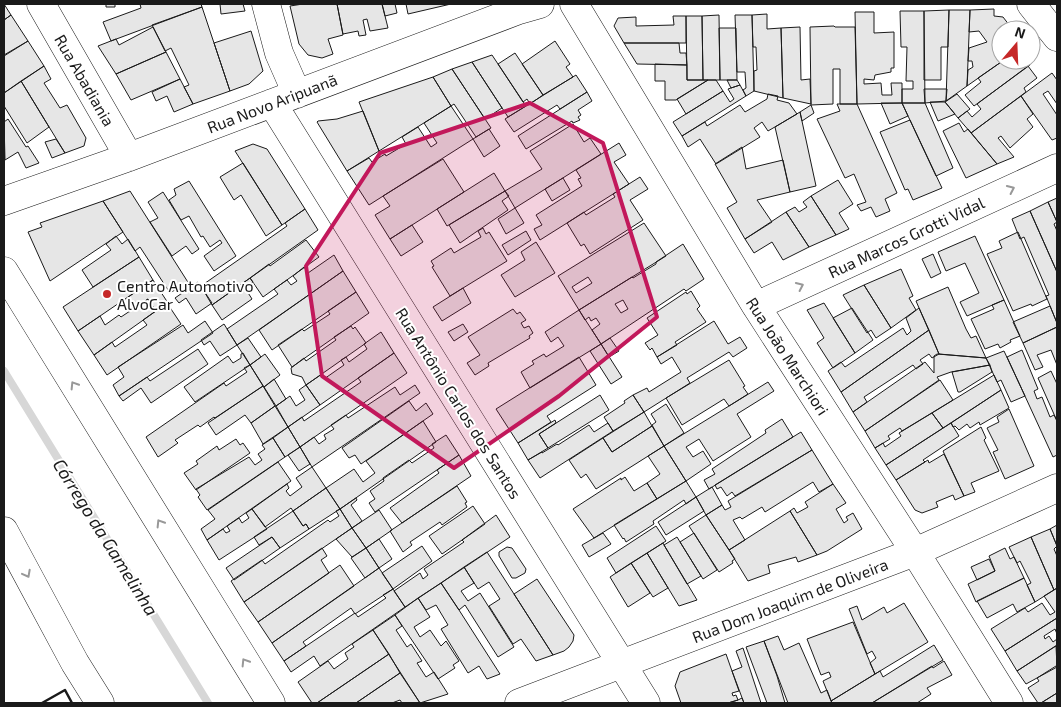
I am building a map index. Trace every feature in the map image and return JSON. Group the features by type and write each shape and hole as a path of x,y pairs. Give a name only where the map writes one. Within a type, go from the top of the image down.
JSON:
{"street":[{"name":"Rua Abadiania","path":"41,4 129,157"},
{"path":"266,4 279,53 297,94"},
{"name":"Rua João Marchiori","path":"574,4 756,306 915,552 1009,703"},
{"path":"1031,4 1057,37"},
{"name":"Rua Novo Aripuanã","path":"4,201 129,157 525,6"},
{"name":"Rua Antônio Carlos dos Santos","path":"272,103 646,703"},
{"name":"Rua Marcos Grotti Vidal","path":"756,306 1057,168"},
{"path":"4,271 271,703"},
{"name":"Rua Dom Joaquim de Oliveira","path":"519,703 915,552 1057,488"},
{"path":"4,531 75,664 100,703"}],"highlighted area":[{"path":"530,103 603,143 657,317 559,396 454,468 322,376 306,266 380,153"}],"building":[{"path":"4,4 11,15 4,20"},
{"path":"106,4 115,4 115,7 106,7"},
{"path":"140,4 201,4 202,7 111,41 103,22 141,8"},
{"path":"220,4 243,4 245,11 221,14"},
{"path":"337,4 343,35 328,39 333,54 322,58 308,55 299,44 290,6"},
{"path":"337,4 382,4 388,28 370,31 367,19 363,20 366,35 359,36 358,31 343,34"},
{"path":"382,4 395,4 397,13 385,16"},
{"path":"406,4 451,4 408,14"},
{"path":"202,7 230,91 193,104 184,87 189,85 171,48 165,51 152,25"},
{"path":"994,9 994,16 1003,17 1005,20 991,20 991,69 967,86 968,70 973,67 972,61 968,61 969,48 987,42 979,31 969,32 970,10"},
{"path":"949,10 948,47 941,47 941,80 924,80 924,11"},
{"path":"949,10 970,10 967,86 946,101"},
{"path":"900,11 924,11 925,103 902,103 902,89 913,89 913,81 906,81 907,47 901,47"},
{"path":"855,12 874,12 874,33 894,32 894,68 891,68 891,72 875,75 874,80 864,79 864,84 881,83 882,95 892,95 891,83 902,83 902,103 857,104"},
{"path":"767,14 767,29 781,28 783,98 754,91 754,71 757,70 756,47 753,47 752,15"},
{"path":"11,15 28,41 4,55 4,20"},
{"path":"719,15 720,80 703,80 702,16"},
{"path":"735,15 752,15 754,91 746,96 743,90 746,88 745,72 737,72"},
{"path":"673,16 686,16 686,43 624,43 614,26 618,18 636,17 636,26 674,25"},
{"path":"686,16 702,16 703,80 687,80"},
{"path":"153,27 166,52 116,74 98,46 116,39 119,45"},
{"path":"800,27 801,80 810,79 811,104 783,98 781,28"},
{"path":"810,27 855,27 857,104 840,104 840,69 833,69 833,104 811,105"},
{"path":"719,28 736,28 737,80 720,80"},
{"path":"251,31 263,71 249,84 230,91 214,43"},
{"path":"28,41 44,66 4,93 4,56"},
{"path":"555,41 570,64 566,67 573,77 543,95 522,64"},
{"path":"624,43 679,43 680,53 686,53 687,65 637,64"},
{"path":"166,52 180,79 131,100 116,74"},
{"path":"515,53 543,95 530,104 527,99 523,102 498,64"},
{"path":"492,55 526,106 508,117 472,62"},
{"path":"472,62 502,108 485,119 452,69"},
{"path":"655,64 687,65 687,80 708,80 676,100 665,100 665,81 655,81"},
{"path":"44,66 51,79 44,83 60,108 67,105 86,138 84,146 65,153 21,81"},
{"path":"452,69 491,128 476,137 454,104 451,106 433,77"},
{"path":"991,69 1023,70 974,106 965,95 981,82 978,78"},
{"path":"1023,70 1031,70 1037,78 1024,88 1026,92 971,133 958,118 967,111 972,117 981,109 977,104"},
{"path":"1052,73 1057,80 1057,104 1048,91 1043,94 1057,115 1057,138 1052,140 1021,96"},
{"path":"576,75 587,92 560,109 557,105 514,132 505,119"},
{"path":"433,77 451,106 379,151 359,102"},
{"path":"180,79 193,104 174,112 167,96 156,101 152,92"},
{"path":"708,80 716,80 723,91 686,114 677,99"},
{"path":"727,80 737,80 740,85 731,88"},
{"path":"21,81 49,127 27,143 4,106 4,93"},
{"path":"740,85 746,96 682,136 673,122 723,91 730,102 734,99 728,89"},
{"path":"924,89 947,89 946,101 925,103"},
{"path":"587,92 592,101 578,110 581,115 578,117 580,120 573,123 572,121 526,149 518,136"},
{"path":"768,94 778,96 777,100 789,103 797,114 768,131 762,122 754,128 760,137 716,164 700,139 688,147 682,136 705,122 707,126 740,105 745,112 767,99"},
{"path":"957,94 970,109 958,118 945,102"},
{"path":"1021,96 1033,114 1027,119 1033,127 1010,148 1001,136 998,138 1014,157 997,164 971,133"},
{"path":"930,102 945,102 955,114 938,121"},
{"path":"881,103 902,103 908,116 890,124"},
{"path":"902,103 925,103 953,168 936,176"},
{"path":"837,104 857,104 897,193 885,199 890,211 876,217 871,207 861,211 857,205 866,202 854,174 845,178 817,119 840,111"},
{"path":"811,105 814,113 802,121 800,112"},
{"path":"451,106 473,139 369,205 347,171 369,158 372,162 406,144 402,137 418,127 431,147 437,143 424,123"},
{"path":"363,111 379,151 347,171 317,122 337,119"},
{"path":"800,112 816,186 790,192 775,127"},
{"path":"8,119 39,163 26,168 18,152 5,160 4,122"},
{"path":"910,120 942,188 913,200 908,189 905,190 880,132"},
{"path":"959,123 964,132 968,129 997,164 966,178 943,131"},
{"path":"573,124 584,142 590,138 601,154 515,208 505,191 542,169 530,151"},
{"path":"489,129 500,146 484,157 473,139"},
{"path":"56,139 65,153 52,158 45,142"},
{"path":"619,143 626,155 614,162 629,184 540,240 534,229 542,225 536,215 582,186 578,179 581,178 576,170"},
{"path":"253,144 267,149 305,209 282,225 235,151"},
{"path":"742,147 746,169 783,160 790,192 757,200 772,222 745,239 727,208 737,202 715,164"},
{"path":"443,159 464,192 390,239 375,215 390,206 383,196"},
{"path":"243,163 282,225 266,236 241,195 234,200 220,177"},
{"path":"494,173 505,191 447,226 437,209"},
{"path":"640,177 648,189 630,200 643,220 590,254 584,244 581,246 567,223 584,212 586,215 615,197 613,194"},
{"path":"563,178 570,190 552,201 545,189"},
{"path":"838,180 853,204 839,213 849,229 836,235 811,196"},
{"path":"189,181 236,256 214,271 204,256 222,243 220,240 210,247 203,236 201,237 189,216 181,220 169,200 176,195 174,189"},
{"path":"130,191 191,287 181,294 178,288 170,293 140,247 135,251 103,201"},
{"path":"505,191 509,196 502,201 508,210 460,243 449,225"},
{"path":"163,192 199,249 192,254 186,246 172,256 150,222 158,218 148,202"},
{"path":"811,196 836,235 809,247 786,212 795,207 799,212 807,207 803,202"},
{"path":"1057,198 1057,222 1048,202"},
{"path":"103,201 123,232 50,281 28,232 42,227 40,223"},
{"path":"1048,202 1057,222 1054,224 1057,231 1057,272 1030,211"},
{"path":"515,208 524,223 506,234 498,219"},
{"path":"305,209 318,230 212,305 201,286 287,226 285,223"},
{"path":"1030,211 1057,272 1057,323 1046,296 1049,295 1024,237 1020,239 1012,219"},
{"path":"786,212 809,247 783,260 772,242 754,253 745,239"},
{"path":"644,223 666,256 579,310 558,276","holes":["588,277 592,283 576,293 572,287"]},
{"path":"412,225 423,242 401,256 390,239"},
{"path":"483,228 486,234 489,232 507,261 450,296 432,267 434,266 431,261 451,248 454,253 481,237 478,231"},
{"path":"526,231 531,240 508,255 502,245"},
{"path":"1018,232 1047,299 1032,306 1031,304 1013,311 987,254 1002,248 999,241"},
{"path":"116,236 122,244 128,239 139,257 93,287 82,270 111,250 106,244"},
{"path":"975,236 1004,300 967,316 960,302 979,293 965,263 946,271 938,252"},
{"path":"306,240 319,257 263,297 250,278"},
{"path":"536,242 555,273 515,297 501,275 525,260 521,252"},
{"path":"683,244 704,279 686,291 684,289 601,344 592,330 600,324 596,318 591,321 589,317 585,320 579,310 656,264 656,262","holes":["623,300 628,309 621,313 615,304"]},
{"path":"933,254 941,273 931,278 922,259"},
{"path":"334,255 343,271 237,345 227,329 278,294 274,289 287,280 291,285 297,281 293,276 304,267 308,273"},
{"name":"Centro Automotivo AlvoCar","path":"139,257 153,280 78,331 63,307"},
{"path":"901,269 913,296 909,298 916,310 891,328 864,285"},
{"path":"343,271 356,292 272,350 259,330"},
{"path":"250,278 253,282 245,288 252,299 222,320 212,305"},
{"path":"153,280 168,303 156,311 148,299 129,312 121,302"},
{"path":"198,282 212,303 196,314 186,298 179,303 175,298"},
{"path":"864,285 891,328 876,338 871,330 867,333 843,295"},
{"path":"948,287 966,329 971,338 976,336 986,358 939,354 916,301"},
{"path":"463,288 471,303 442,321 433,307"},
{"path":"691,291 700,306 697,309 706,322 675,342 677,345 657,357 652,348 650,350 645,343 658,335 647,318 686,292 687,294"},
{"path":"356,292 369,313 292,367 278,345 330,314 328,311"},
{"path":"148,299 156,311 94,355 78,331 100,316 105,325"},
{"path":"1004,300 1020,336 1010,340 1011,342 1000,348 998,344 985,349 971,319 994,309 992,305"},
{"path":"167,303 181,324 107,375 94,355 112,342 115,347 147,325 143,320"},
{"path":"824,303 855,353 833,368 817,343 824,338 807,310"},
{"path":"1050,306 1057,327 1023,343 1013,322"},
{"path":"852,308 873,340 855,353 833,318"},
{"path":"919,308 929,330 841,392 828,371 841,362 845,367 903,328 907,335 911,331 906,318"},
{"path":"513,309 517,314 520,312 526,320 521,323 524,328 529,326 533,333 529,336 530,338 488,363 489,366 475,375 467,363 480,355 468,337"},
{"path":"579,310 601,344 530,388 521,372 534,364 532,361 544,354 546,357 564,346 558,337 551,342 545,332"},
{"path":"205,321 213,333 119,396 113,385 124,377 118,367 183,325 188,333"},
{"path":"714,321 728,344 740,337 747,348 733,357 729,352 687,378 690,383 644,412 633,395 647,388 649,392 681,372 672,357 661,364 657,357"},
{"path":"224,324 237,345 220,356 210,341 204,345 201,340"},
{"path":"463,324 468,332 454,341 448,332"},
{"path":"351,326 353,329 355,327 366,343 306,385 302,377 292,374 291,368 304,358 306,361 336,340 334,337"},
{"path":"1057,327 1057,365 1051,350 1037,355 1043,367 1035,370 1023,343"},
{"path":"929,330 939,354 932,358 929,354 920,360 923,364 916,369 913,365 864,397 867,402 853,412 841,392"},
{"path":"381,332 394,353 320,405 306,385 322,374 324,379 344,365 341,360 346,357 349,362 367,349 364,344"},
{"path":"248,338 261,357 250,365 237,345"},
{"path":"610,338 619,351 609,357 601,344"},
{"path":"601,344 622,377 611,384 590,351"},
{"path":"198,349 208,364 151,403 141,388 123,401 119,396 147,377 150,381"},
{"path":"1022,350 1038,389 1034,391 1037,399 1042,397 1050,417 1054,415 1057,421 1057,455 1053,457 1007,357"},
{"path":"1004,351 1025,396 1011,402 1001,380 997,382 986,358"},
{"path":"243,353 250,365 195,402 184,387 228,356 233,363 241,358"},
{"path":"394,353 407,373 300,447 288,427 302,417 304,421 361,382 358,378"},
{"path":"265,354 280,375 264,387 250,365"},
{"path":"937,354 986,358 990,365 951,372 937,377 939,380 865,431 853,412 925,362 934,373 934,356"},
{"path":"579,357 596,385 547,416 551,422 518,443 496,409"},
{"path":"729,360 748,394 729,406 724,399 682,425 666,398"},
{"path":"250,365 263,386 215,418 200,427 198,425 175,440 178,443 158,457 146,437 224,383 226,386 247,372 244,368"},
{"path":"990,365 992,372 958,392 952,372"},
{"path":"1051,371 1057,384 1057,421 1038,378"},
{"path":"994,375 1001,390 943,428 932,413"},
{"path":"274,379 286,399 276,406 264,387"},
{"path":"940,380 953,400 902,431 900,428 888,436 890,439 875,448 865,431"},
{"path":"768,382 774,391 737,414 751,437 713,461 699,439 686,447 693,457 703,451 711,464 686,481 664,446"},
{"path":"306,385 320,405 288,427 276,406 290,396 296,406 305,400 299,390"},
{"path":"415,385 420,393 312,467 300,447 314,437 319,444 326,439 324,435 334,429 331,425 346,415 348,418 395,387 400,395"},
{"path":"263,386 275,406 251,423 245,415 216,435 208,423"},
{"path":"1001,390 1009,408 980,425 979,422 970,428 967,424 959,430 955,426 953,427 951,423"},
{"path":"600,395 609,410 548,448 539,434"},
{"path":"633,395 644,412 613,431 604,417 625,403 624,401"},
{"path":"409,401 416,411 426,403 433,414 361,464 355,455 349,458 342,448"},
{"path":"666,404 684,433 664,446 652,425 656,422 651,414"},
{"path":"275,406 288,427 263,444 251,423"},
{"path":"1009,409 1034,466 1005,479 993,452 998,450 987,428 999,422 997,417"},
{"path":"644,412 652,426 612,452 603,438"},
{"path":"932,413 943,428 886,465 875,448 883,443 885,447 901,436 899,433"},
{"path":"782,419 793,437 709,489 704,480 715,474 712,469 766,433 765,430"},
{"path":"555,420 556,423 539,434 548,448 528,460 518,443"},
{"path":"423,421 436,442 340,509 326,488 354,469 363,482 375,473 366,461"},
{"path":"608,423 613,431 540,478 528,460 558,445 589,425 594,432"},
{"path":"951,423 959,436 923,460 925,462 896,480 886,465"},
{"path":"652,426 664,446 596,489 586,474 581,478 569,460 603,438 612,452"},
{"path":"288,427 300,447 285,457 273,438"},
{"path":"981,427 986,438 984,440 999,471 971,483 975,492 964,496 943,451"},
{"path":"801,432 812,450 735,496 732,492 727,496 721,487 717,489 715,485"},
{"path":"446,435 459,455 375,512 369,503 375,499 370,491 384,481 383,478 409,460 412,463 434,448 432,444"},
{"path":"273,438 285,457 207,510 198,497 200,495 196,489 249,457 255,465 262,460 258,454 265,449 262,445"},
{"path":"236,439 240,445 243,443 250,453 196,490 184,473 198,464 196,461 217,446 219,450"},
{"path":"664,446 686,481 657,499 647,483 660,474 648,456"},
{"path":"300,447 310,464 299,471 288,455"},
{"path":"812,450 833,484 819,492 813,482 765,512 762,507 742,519 740,517 733,520 745,540 729,550 706,515 722,505 725,510 731,507 728,501"},
{"path":"944,454 964,496 955,500 953,495 936,502 938,507 922,513 915,510 896,480 928,460 929,463"},
{"path":"459,455 471,476 402,523 390,508 439,473 437,470"},
{"path":"278,462 291,481 207,540 201,529 215,519 208,510"},
{"path":"312,467 326,488 293,511 291,508 265,527 252,509 287,484 289,488 286,491 290,496 302,487 296,478"},
{"path":"625,477 634,491 647,483 657,499 594,538 573,509"},
{"path":"686,481 696,497 686,504 684,500 653,521 654,524 626,542 623,539 614,525"},
{"path":"833,484 846,503 836,509 844,523 848,520 846,517 853,513 862,529 827,551 817,555 790,511 794,508 797,513 808,507 805,502"},
{"path":"457,486 467,502 465,503 467,507 442,525 440,522 410,542 412,545 403,552 390,531"},
{"path":"712,487 722,505 706,515 696,497"},
{"path":"326,488 340,509 309,529 306,524 303,526 293,511"},
{"path":"696,497 704,511 666,535 658,522"},
{"path":"356,498 357,500 351,505 362,521 352,528 340,509"},
{"path":"473,506 485,524 442,554 429,536"},
{"path":"252,509 267,529 219,560 207,540 223,529 226,533 230,531 227,526 239,518 242,523 249,518 246,513"},
{"path":"340,509 352,528 244,602 231,581 262,560 265,564 328,520 330,522 339,516 336,511"},
{"path":"379,510 392,530 366,548 352,528"},
{"path":"293,511 303,526 306,524 309,529 280,548 272,537 259,545 254,537"},
{"path":"790,511 817,555 798,562 796,557 768,565 770,573 748,581 729,550"},
{"path":"496,515 510,537 405,607 394,591 420,573 423,579 428,575 424,569 464,542 462,540"},
{"path":"706,515 735,559 732,561 733,563 719,572 689,526"},
{"path":"1057,525 1057,546 1050,529"},
{"path":"656,526 666,541 616,573 607,558"},
{"path":"352,528 366,548 352,557 336,539"},
{"path":"1050,529 1057,546 1054,549 1057,556 1057,588 1054,590 1031,537"},
{"path":"603,533 611,544 589,557 582,545"},
{"path":"694,533 717,570 703,579 680,542"},
{"path":"272,537 280,548 234,580 226,568"},
{"path":"677,537 701,576 687,584 664,545"},
{"path":"1031,537 1054,590 1035,602 1027,585 1031,583 1020,561 1017,563 1009,547"},
{"path":"379,539 392,559 379,568 366,548"},
{"path":"663,543 697,600 679,606 647,553"},
{"path":"422,546 432,561 393,589 382,573"},
{"path":"507,547 512,548 526,569 525,573 516,578 512,578 499,556 499,552"},
{"path":"322,548 327,556 321,560 329,573 258,622 244,602"},
{"path":"366,548 379,568 365,578 351,558"},
{"path":"1005,548 1010,559 1014,557 1024,578 976,602 968,584 995,571 989,556"},
{"path":"487,552 553,655 536,661 521,639 513,644 489,606 500,599 489,582 478,589 464,567"},
{"path":"647,553 668,588 653,597 631,563"},
{"path":"989,559 995,571 977,580 971,567"},
{"path":"631,563 650,593 628,607 610,577"},
{"path":"340,565 354,586 272,643 258,622"},
{"path":"464,567 474,583 461,591 468,601 480,593 514,647 498,657 465,605 459,610 441,583"},
{"path":"379,568 393,589 355,614 351,608 303,642 306,646 284,661 272,643"},
{"path":"1024,578 1035,602 1017,612 1013,604 987,618 977,601"},
{"path":"537,579 574,635 569,647 553,655 514,594"},
{"path":"441,583 500,674 487,679 479,666 468,673 441,629 448,625 436,605 426,610 418,598"},
{"path":"1057,588 1057,618 1005,651 991,629 1025,608 1028,612 1042,603 1050,615 1055,612 1044,596"},
{"path":"393,589 405,607 320,666 314,656 291,672 284,661 355,613 358,617 386,598 383,595"},
{"path":"418,598 430,617 414,627 420,637 430,630 441,646 446,641 459,661 453,665 455,668 438,679 395,615"},
{"path":"904,603 928,642 875,674 870,663 876,658 872,651 867,654 849,609 857,606 862,620 884,607 887,613"},
{"path":"395,615 402,626 396,630 407,647 411,644 422,661 417,663 426,677 434,672 448,694 420,703 373,630"},
{"path":"1057,618 1057,634 1055,629 1044,636 1045,639 1049,636 1053,642 1057,639 1057,645 1017,671 1005,651"},
{"path":"853,622 875,674 831,701 823,681 831,677 829,672 821,675 807,639"},
{"path":"373,630 389,654 317,703 312,703 298,682 328,661 334,669 348,659 345,653 354,647 352,644"},
{"path":"778,636 784,650 799,643 821,693 827,690 832,703 788,703 764,641"},
{"path":"764,641 785,703 767,703 746,647"},
{"path":"934,645 943,660 872,703 832,703 831,701 880,671 883,677"},
{"path":"1056,646 1057,667 1026,684 1017,671"},
{"path":"743,648 761,703 744,703 732,671 742,667 736,651"},
{"path":"389,654 400,673 356,703 317,703"},
{"path":"726,654 739,691 732,693 733,696 736,695 738,700 728,703 681,703 675,686 680,672"},
{"path":"944,661 952,675 927,688 931,694 917,703 872,703 932,666 933,668"},
{"path":"1056,666 1057,693 1038,703 1028,688 1039,681 1037,678"},
{"path":"400,673 420,703 402,703 400,700 392,703 356,703"},
{"path":"1057,693 1057,703 1041,703"},
{"path":"742,698 744,703 728,703 738,700"}],"waterway":[{"name":"Córrego da Gamelinha","path":"4,371 208,703"}],"wall":[{"path":"42,703 65,690 72,703"}],"place":[{"name":"Centro Automotivo AlvoCar","path":"107,294"}]}
